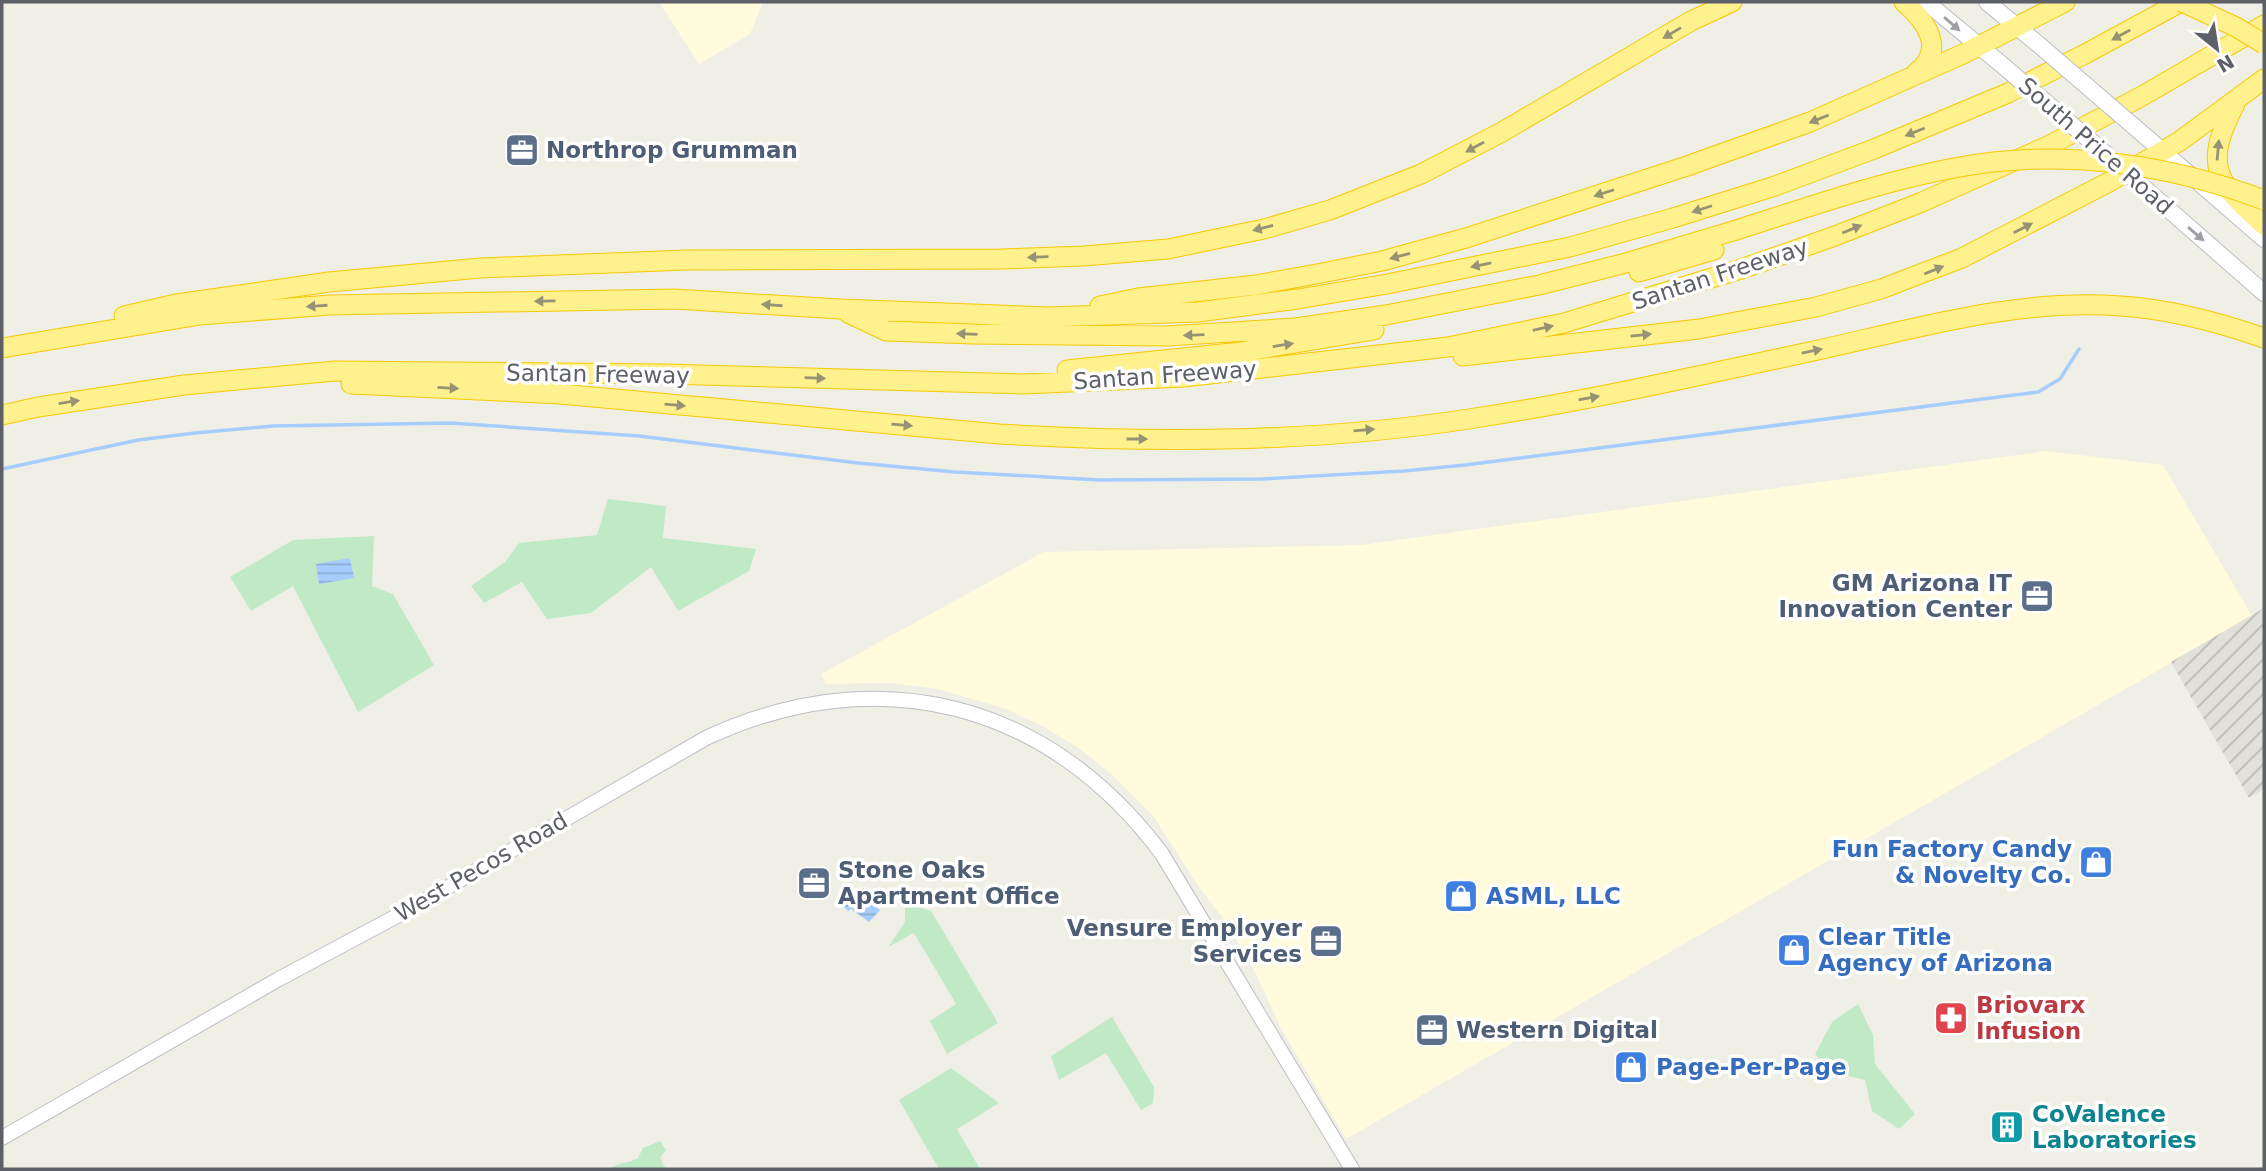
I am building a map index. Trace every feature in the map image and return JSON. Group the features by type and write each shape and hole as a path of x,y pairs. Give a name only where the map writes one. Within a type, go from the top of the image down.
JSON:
{"highway":[{"path":"2,346 176,304 329,282 480,268 687,260 1002,259 1168,249 1264,229 1330,210 1421,174 1502,132 1691,21 1732,2"},
{"path":"1904,2 1918,13 1928,29 1931,52 1927,63 1904,81"},
{"path":"1048,317 1138,298 1256,285 1394,258 1466,238 1810,122 1978,47 2065,2"},
{"path":"2,346 200,315 330,305 674,299 1048,317 1198,312 1285,301 1387,284 1570,247 1775,186 2008,93 2181,2 2236,27 2264,44"},
{"name":"Santan Freeway","path":"2,415 184,385 335,371 664,374 1023,384 1184,377 1448,347 1564,323 1741,269 1922,202 2050,145 2144,95 2264,25"},
{"path":"1184,377 1261,381 1699,329 1816,307 1934,271 2027,225 2162,152 2264,79"},
{"path":"2237,99 2220,134 2217,162 2228,189 2238,202 2264,225"},
{"path":"947,382 1007,373 1241,352 1441,319 1564,292 1915,176 1957,167 2015,160 2083,160 2167,170 2210,181 2264,200"},
{"path":"840,309 886,331 1114,338 1254,331 1386,315 1500,294 1735,237 1958,178 2022,170 2091,171 2151,178 2190,187 2264,212"},
{"path":"184,385 363,384 447,388 560,394 999,435 1069,438 1247,438 1361,431 1485,417 1627,391 2009,311 2049,306 2121,306 2176,314 2264,338"}],"main road":[{"name":"South Price Road","path":"1926,2 2107,155 2264,293"},
{"name":"South Price Road","path":"1987,2 2264,239"}],"street":[{"name":"West Pecos Road","path":"2,1138 276,981 410,909 665,760 727,728 796,706 847,698 896,699 947,707 989,719 1042,743 1070,761 1111,794 1146,833 1199,914 1352,1169"}],"shaded area":[{"path":"659,2 763,2 750,34 699,64"},
{"path":"2046,451 2163,465 2252,616 1346,1139 1281,1028 1254,970 1226,922 1199,887 1154,817 1110,773 1080,749 1046,728 1006,709 938,689 890,683 826,684 821,674 1044,552 1361,545"},
{"path":"2264,608 2264,789 2249,798 2171,662"}],"green space":[{"path":"608,499 666,506 663,538 756,549 749,571 678,611 651,567 591,613 547,619 522,582 484,603 471,586 505,562 519,543 597,535"},
{"path":"374,536 372,586 393,594 434,665 358,712 293,586 251,611 230,577 293,540"},
{"path":"905,902 931,911 998,1023 947,1054 930,1021 956,1004 914,933 888,947 905,922"},
{"path":"1858,1004 1873,1035 1875,1064 1915,1114 1899,1129 1872,1111 1865,1080 1829,1071 1815,1054 1832,1022"},
{"path":"1112,1017 1154,1087 1153,1103 1141,1110 1106,1053 1059,1080 1051,1056"},
{"path":"951,1068 999,1103 957,1129 980,1169 939,1169 899,1100"},
{"path":"660,1141 666,1150 660,1158 666,1169 608,1169 638,1158 643,1148"}],"water":[{"path":"350,558 354,578 319,584 316,564"},
{"path":"858,889 863,893 861,896 880,910 869,922 844,907"}],"waterway":[{"path":"2,469 138,440 195,433 273,426 451,423 639,436 955,472 1100,480 1262,479 1404,471 2038,392 2060,379 2079,349"}],"place":[{"name":"Northrop Grumman","path":"522,150"},
{"name":"GM Arizona IT Innovation Center","path":"2037,596"},
{"name":"Fun Factory Candy & Novelty Co.","path":"2096,862"},
{"name":"Stone Oaks Apartment Office","path":"814,883"},
{"name":"ASML, LLC","path":"1461,896"},
{"name":"Vensure Employer Services","path":"1326,941"},
{"name":"Clear Title Agency of Arizona","path":"1794,950"},
{"name":"Briovarx Infusion","path":"1951,1018"},
{"name":"Western Digital","path":"1432,1030"},
{"name":"Page-Per-Page","path":"1631,1067"},
{"name":"CoValence Laboratories","path":"2007,1127"}]}
